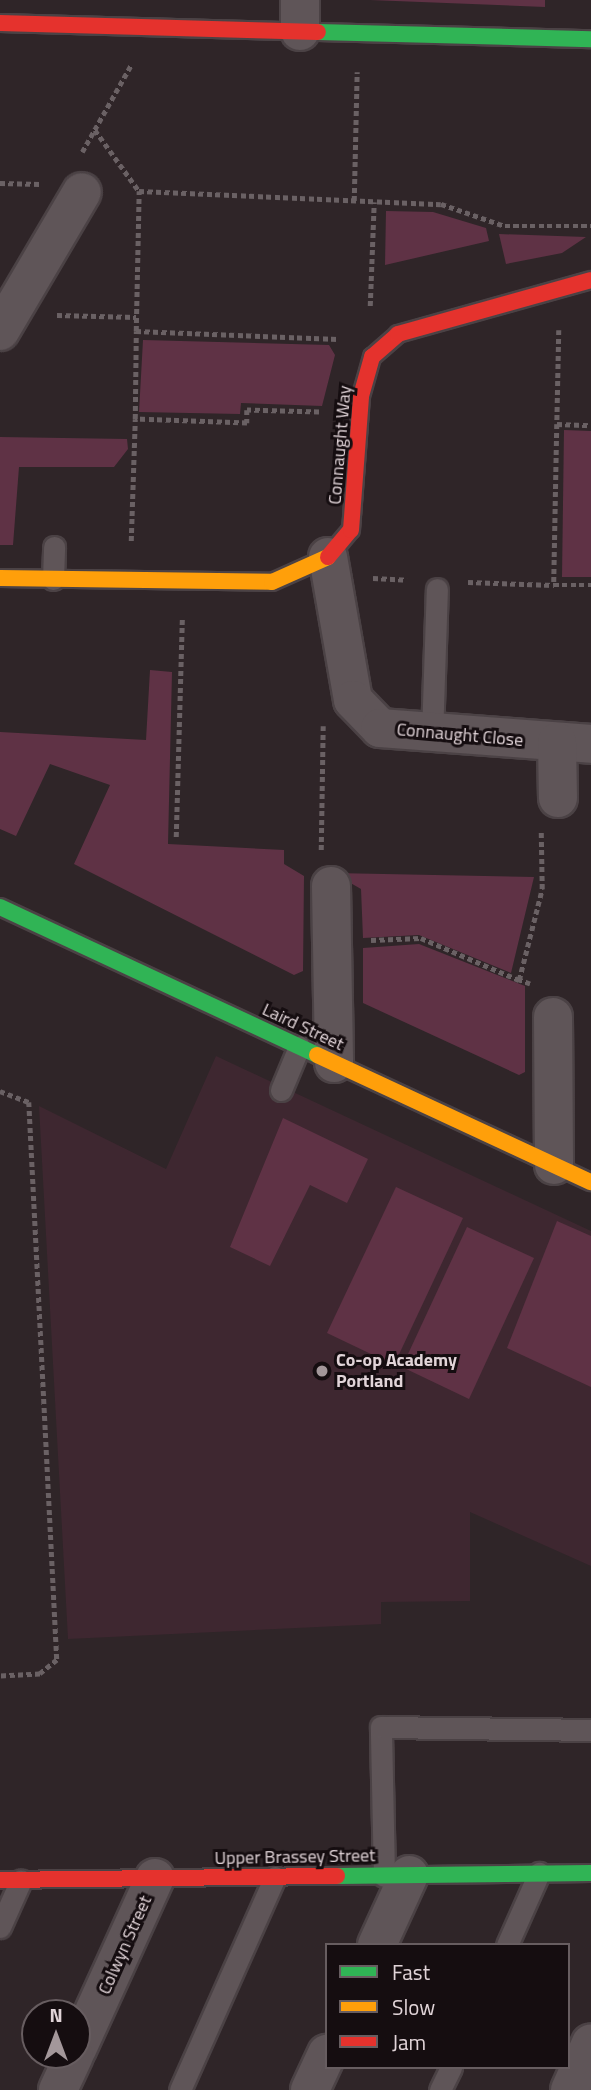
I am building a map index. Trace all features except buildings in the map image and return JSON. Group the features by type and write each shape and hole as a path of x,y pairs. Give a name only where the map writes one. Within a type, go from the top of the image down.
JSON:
{"street":[{"path":"0,23 152,28 300,15 357,33 591,39"},
{"path":"5,322 70,179"},
{"path":"387,341 591,280"},
{"name":"Connaught Way","path":"0,578 182,583 272,582 328,557 351,530 360,414 372,357 387,341"},
{"name":"Connaught Close","path":"328,557 352,700 380,727 432,736 574,743 550,811"},
{"path":"331,886 334,1063"},
{"name":"Laird Street","path":"0,907 591,1182"},
{"path":"553,1017 554,1165"},
{"name":"Upper Brassey Street","path":"10,1880 591,1873"},
{"path":"378,1943 397,1875"},
{"name":"Colwyn Street","path":"91,2018 155,1878"},
{"path":"570,2090 591,2043"},
{"path":"310,2090 325,2058"},
{"path":"58,2090 68,2069"}],"lane":[{"path":"53,579 54,547"},
{"path":"432,736 437,589"},
{"path":"281,1090 299,1047"},
{"path":"397,1875 381,1727 591,1730"},
{"path":"508,1943 539,1874"},
{"path":"180,2090 275,1877"},
{"path":"0,1927 10,1880"},
{"path":"440,2090 450,2069"}],"path":[{"path":"0,183 70,179 152,28"},
{"path":"354,201 357,33"},
{"path":"95,130 139,191 129,582"},
{"path":"139,191 441,204 505,226 591,226"},
{"path":"368,340 374,202"},
{"path":"560,289 554,585 591,585"},
{"path":"5,322 136,317"},
{"path":"136,331 387,341"},
{"path":"135,419 247,423 247,410 360,414"},
{"path":"557,424 591,425"},
{"path":"176,837 182,583"},
{"path":"323,717 320,882 331,886"},
{"path":"519,980 542,889 550,811"},
{"path":"332,942 421,938 531,984 553,1017"},
{"path":"0,1091 29,1102 57,1660 40,1674 0,1676"}],"shaded area":[{"path":"370,0 545,0 545,7"},
{"path":"386,211 433,212 486,228 489,241 385,265"},
{"path":"499,234 586,237 562,253 506,264"},
{"path":"143,340 329,345 335,355 322,406 241,403 240,414 139,412"},
{"path":"564,430 591,431 591,577 562,577"},
{"path":"0,437 127,439 128,449 114,467 19,467 13,545 0,545"},
{"path":"150,670 172,672 168,844 284,850 284,864 304,876 303,971 294,975 74,864 110,785 50,764 16,836 0,829 0,732 146,740"},
{"path":"333,873 534,877 511,973 419,935 363,938 361,889"},
{"path":"419,944 525,986 525,1072 519,1075 363,1003 363,948"},
{"name":"Co-op Academy Portland","path":"216,1056 591,1231 591,1566 470,1512 470,1601 381,1602 381,1624 68,1639 39,1106 166,1169"},
{"path":"283,1118 368,1159 347,1203 310,1185 270,1266 230,1247"},
{"path":"396,1187 463,1218 394,1365 327,1333"},
{"path":"557,1221 591,1236 591,1387 507,1348"},
{"path":"467,1227 534,1258 469,1399 402,1367"}],"traffic: fast":[{"path":"318,32 591,39"},
{"path":"0,907 317,1055"},
{"path":"337,1876 591,1873"}],"traffic: slow":[{"path":"0,578 272,582 328,557"},
{"path":"317,1055 591,1182"}],"traffic: jam":[{"path":"0,23 318,32"},
{"path":"328,557 351,530 361,396 372,357 398,334 591,280"},
{"path":"0,1880 337,1876"}],"place":[{"name":"Co-op Academy Portland","path":"322,1371"}]}
